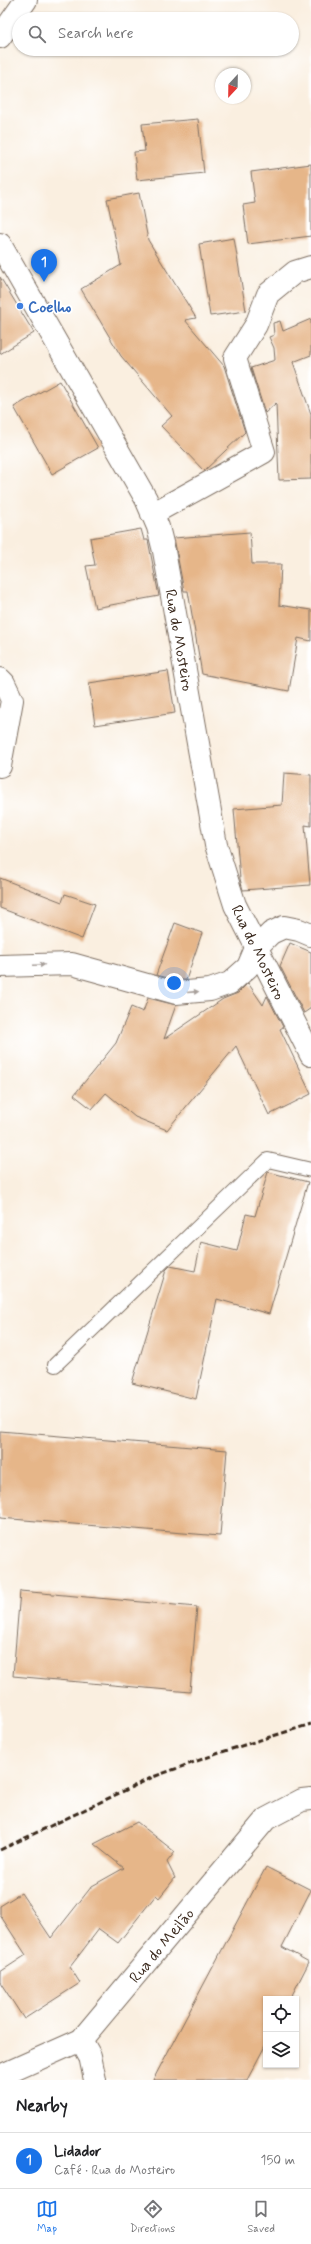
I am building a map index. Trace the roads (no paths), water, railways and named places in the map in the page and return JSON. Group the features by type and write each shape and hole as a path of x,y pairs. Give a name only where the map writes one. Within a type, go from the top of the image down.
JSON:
{"street":[{"path":"18,12 26,0"},
{"path":"0,37 12,20"},
{"name":"Rua do Mosteiro","path":"0,244 69,362 152,514 164,551 216,845 235,905 311,1055"},
{"path":"152,514 264,452 236,358 256,325 268,294 295,272 311,267"},
{"path":"0,679 4,683 12,700 0,766"},
{"path":"0,966 72,964 176,993 210,990 230,983 248,967 256,948 271,933 284,927 299,930 311,935"},
{"name":"Rua do Meilão","path":"0,2076 81,2040 266,1819 302,1800 311,1799"},
{"path":"81,2040 90,2056 95,2080"}],"lane":[{"path":"55,1365 268,1160 311,1170"}],"railway":[{"path":"0,1850 153,1777 222,1752 311,1724"}],"place":[{"name":"Lidador","path":"44,282"},
{"name":"Coelho","path":"20,306"}]}
